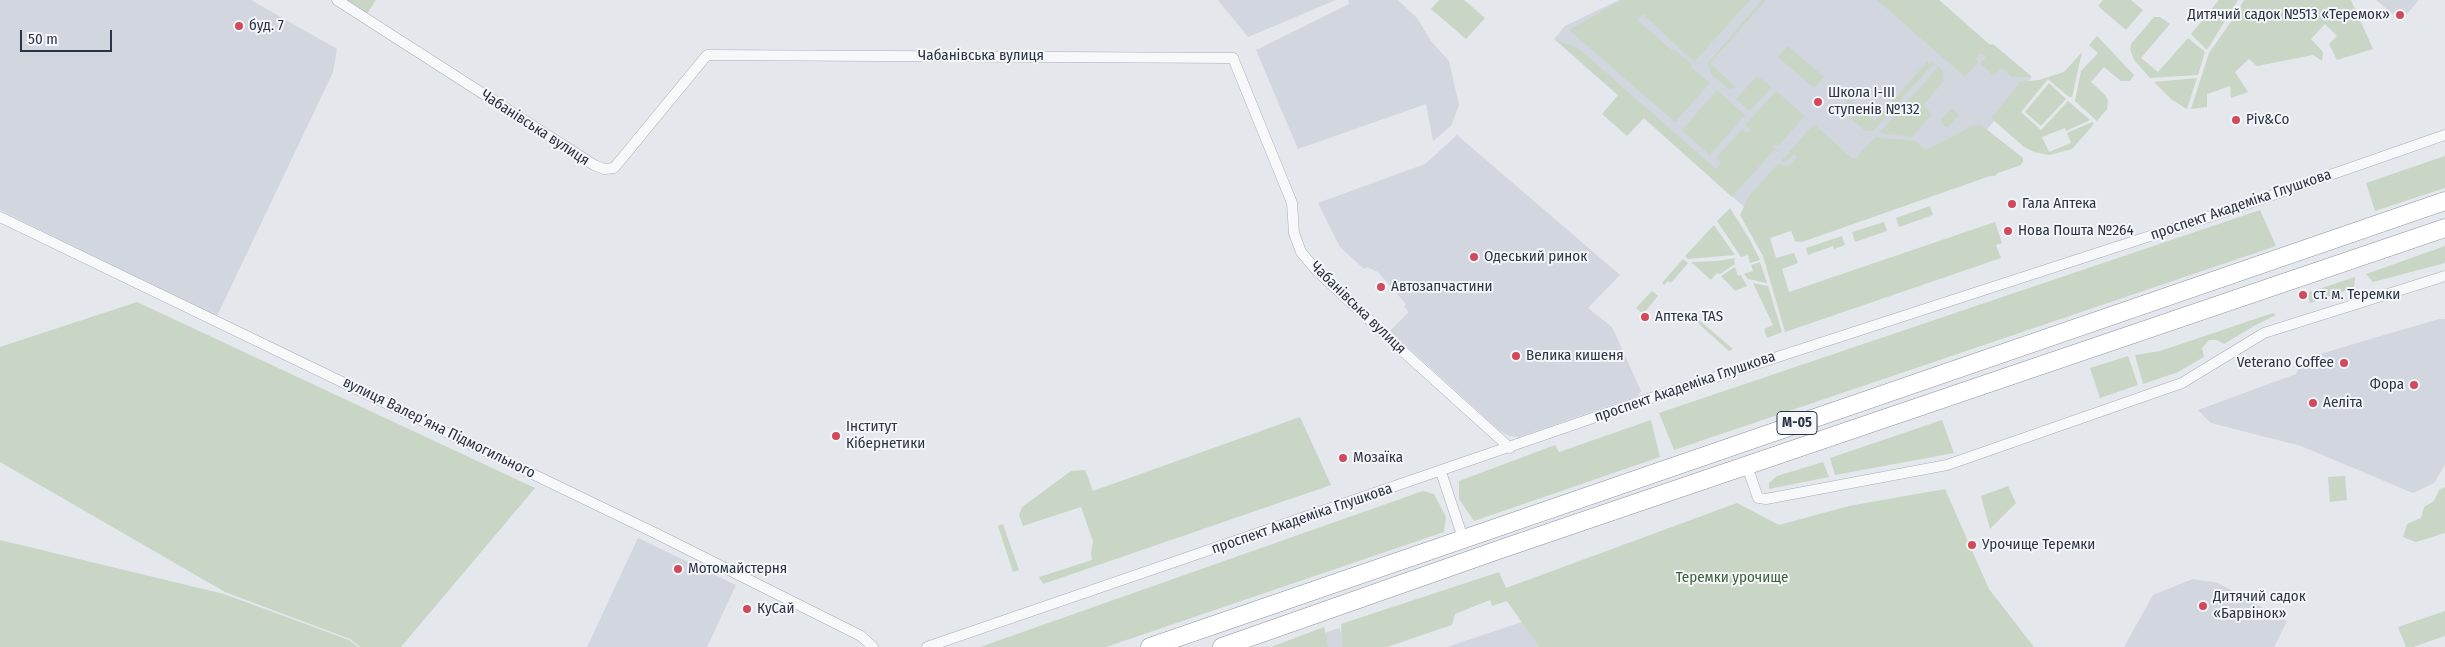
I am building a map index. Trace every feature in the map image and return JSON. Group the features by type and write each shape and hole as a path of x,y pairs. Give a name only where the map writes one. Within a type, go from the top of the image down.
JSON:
{"highway":[{"name":"М-05","path":"1150,647 2445,201"},
{"name":"М-05","path":"1222,647 2445,228"}],"street":[{"name":"Чабанівська вулиця","path":"337,0 594,165 604,169 614,168 708,55 1234,58 1292,203 1294,233 1301,252 1349,301 1510,448"},
{"name":"проспект Академіка Глушкова","path":"927,647 1690,385 2221,212 2445,135"},
{"name":"вулиця Валерʼяна Підмогильного","path":"0,217 665,538 861,636 873,647"},
{"path":"1747,466 1758,498 1766,500 1947,465 2182,383 2264,333 2445,276"},
{"path":"1441,472 1463,538"}],"shaded area":[{"path":"0,0 251,0 337,49 333,72 217,316 0,210"},
{"path":"1218,0 1336,0 1248,37"},
{"path":"1348,0 1398,0 1417,18 1431,41 1449,61 1459,105 1451,126 1433,141 1426,104 1298,149 1256,50 1349,4"},
{"name":"Школа І-ІІІ ступенів №132","path":"1619,0 1939,0 1990,45 1993,44 2032,77 1978,140 1751,213 1554,39 1565,26"},
{"name":"Дитячий садок №513 «Теремок»","path":"2376,0 2419,0 2401,21"},
{"name":"Одеський ринок","path":"1457,135 1620,275 1588,308 1612,327 1641,391 1638,396 1519,437 1509,436 1500,431 1390,331 1409,312 1404,307 1406,304 1378,272 1367,267 1364,269 1340,247 1318,203 1425,164"},
{"path":"2439,319 2445,319 2445,465 2434,483 2413,493 2301,446 2211,423 2198,410 2296,374 2303,359"},
{"path":"638,538 736,585 707,647 587,647"},
{"name":"Дитячий садок «Барвінок»","path":"2193,579 2218,583 2287,621 2274,647 2124,647 2153,595"},
{"path":"1522,622 1539,647 1447,647"},
{"path":"1339,628 1347,647 1284,647"}],"green space":[{"path":"337,0 376,0 364,18"},
{"path":"1439,0 1464,0 1485,18 1466,39 1431,9"},
{"path":"1622,0 1750,0 1694,62 1643,14 1637,20 1672,50 1692,64 1691,67 1710,83 1675,122 1569,30"},
{"path":"1762,0 1766,0 1710,63 1736,87 1729,89 1711,74 1708,63"},
{"path":"1877,0 1939,0 1990,45 1993,44 2032,77 2012,77 2001,68 1994,76 1980,63 1986,57 1981,53 1976,59 1978,62 1965,77"},
{"path":"2103,0 2131,0 2143,10 2126,30 2098,6"},
{"path":"2219,0 2238,0 2207,50 2191,34"},
{"path":"2244,0 2351,0 2373,49 2337,60 2329,44 2337,36 2325,24 2311,39 2323,52 2322,61 2313,55 2257,66 2249,59 2235,72 2248,92 2231,98 2230,86 2207,94 2207,107 2191,109 2209,53"},
{"path":"2154,17 2160,17 2170,24 2141,58 2158,72 2188,38 2205,52 2198,75 2150,78 2134,60 2130,49 2131,44"},
{"path":"2097,36 2134,75 2130,81 2121,81 2104,67 2091,82 2105,95 2108,101 2107,109 2097,121 2075,101 2081,71 2098,53 2089,45"},
{"path":"1555,39 1578,48 1716,169 1721,163 1716,158 1742,129 1747,133 1750,130 1745,125 1776,91 1805,116 1778,146 1775,144 1772,146 1775,149 1732,197 1644,118 1627,136 1602,114 1618,95"},
{"path":"1788,46 1824,77 1814,88 1778,57"},
{"path":"2082,52 2072,97 2069,97 2048,79 2021,112 2041,130 2068,101 2090,120 2066,131 2065,128 2042,137 2049,152 2071,143 2067,133 2092,122 2094,124 2072,149 2049,155 2034,152 2024,147 1991,118 2019,84 2017,82 2039,80 2064,72"},
{"path":"1932,61 1934,63 1873,131 1864,130 1841,109 1849,99 1875,121 1927,62 1930,64"},
{"path":"1939,66 1943,72 1944,80 1923,106 1932,114 1912,137 1879,133"},
{"path":"1757,76 1772,87 1750,111 1736,99"},
{"path":"2197,78 2187,109 2172,100 2154,82"},
{"path":"2049,83 2066,99 2041,126 2025,112"},
{"path":"1717,90 1745,115 1710,155 1682,130"},
{"path":"1952,108 1959,115 1948,127 1945,127 1941,120"},
{"path":"1814,124 1854,160 1875,137 1915,141 1926,150 1972,126 1981,125 2023,158 2023,161 2021,165 1998,173 1995,176 1990,176 1802,242 1795,241 1791,231 1770,238 1776,258 1794,253 1798,263 1782,269 1789,292 1995,222 2002,243 1996,245 2001,258 1785,332 1763,256 1740,215 1749,196 1778,164 1788,167 1797,157 1794,154 1786,162 1781,161"},
{"path":"2445,156 2445,188 2375,211 2366,183"},
{"path":"1930,206 1933,215 1899,227 1896,218"},
{"path":"1730,208 1760,260 1750,263 1748,255 1741,257 1717,221"},
{"path":"2260,210 2276,246 1674,450 1659,413"},
{"path":"1884,222 1887,231 1855,242 1852,232"},
{"path":"1714,225 1735,255 1688,259 1685,256"},
{"path":"1842,236 1845,245 1834,249 1833,246 1808,255 1806,248"},
{"path":"2445,246 2445,263 2373,282 2366,274"},
{"path":"1736,258 1734,260 1735,264 1720,274 1717,273 1711,280 1691,262 1717,261"},
{"path":"1683,259 1688,263 1671,283 1668,281 1664,285 1662,283"},
{"path":"1760,262 1767,283 1748,279 1744,274 1753,271 1751,265"},
{"path":"1735,267 1738,276 1741,275 1747,286 1735,291 1721,276"},
{"path":"2355,277 2354,288 2310,303 2307,293"},
{"path":"1753,283 1768,286 1782,332 1767,338 1764,329 1773,325"},
{"path":"1652,291 1658,296 1643,314 1636,308"},
{"path":"137,302 535,488 401,647 360,647 350,639 225,592 0,462 0,347"},
{"path":"2273,313 2276,315 2224,344 2217,340 2209,340 2202,348 2204,357 2178,372 2143,384 2135,355 2160,351"},
{"path":"1692,314 1733,349 1729,351 1690,316"},
{"path":"2128,356 2138,385 2100,398 2090,368"},
{"path":"1300,417 1331,485 1043,584 1039,577 1092,560 1093,541 1081,507 1023,526 1019,515 1022,507 1071,471 1085,470 1093,491"},
{"path":"1651,420 1660,457 1474,521 1459,499 1459,481 1555,445 1559,452"},
{"path":"1942,420 1954,453 1835,475 1830,458"},
{"path":"1823,462 1829,477 1769,489 1769,483 1777,476"},
{"path":"2345,476 2347,500 2330,502 2328,477"},
{"path":"2008,486 2016,503 1990,529 1981,496"},
{"path":"2445,487 2445,533 2416,542 2403,537 2407,524 2421,518 2424,507 2434,501 2439,490"},
{"name":"Теремки урочище","path":"1945,489 1989,589 2034,647 1539,647 1507,601 1492,606 1490,600 1455,614 1452,625 1387,647 1342,647 1341,624 1499,572 1506,588 1737,503 1779,525 1849,506"},
{"path":"1423,491 1434,494 1446,517 1444,532 1106,647 980,647"},
{"path":"1003,524 1019,570 1013,572 998,526"},
{"path":"0,540 224,594 349,640 358,647 0,647"},
{"path":"2445,611 2445,636 2413,647 2406,647 2398,627"},
{"path":"1324,627 1328,647 1271,647"}],"place":[{"name":"Дитячий садок №513 «Теремок»","path":"2400,15"},
{"name":"буд. 7","path":"239,26"},
{"name":"Школа І-ІІІ ступенів №132","path":"1818,102"},
{"name":"Piv&Co","path":"2236,120"},
{"name":"Гала Аптека","path":"2012,204"},
{"name":"Нова Пошта №264","path":"2008,231"},
{"name":"Одеський ринок","path":"1474,257"},
{"name":"Автозапчастини","path":"1381,287"},
{"name":"ст. м. Теремки","path":"2303,295"},
{"name":"Аптека TAS","path":"1645,317"},
{"name":"Велика кишеня","path":"1516,356"},
{"name":"Veterano Coffee","path":"2344,363"},
{"name":"Фора","path":"2414,385"},
{"name":"Аеліта","path":"2313,403"},
{"name":"Інститут Кібернетики","path":"836,436"},
{"name":"Мозаїка","path":"1343,458"},
{"name":"Урочище Теремки","path":"1972,545"},
{"name":"Мотомайстерня","path":"678,569"},
{"name":"Дитячий садок «Барвінок»","path":"2203,606"},
{"name":"КуСай","path":"747,609"}]}
